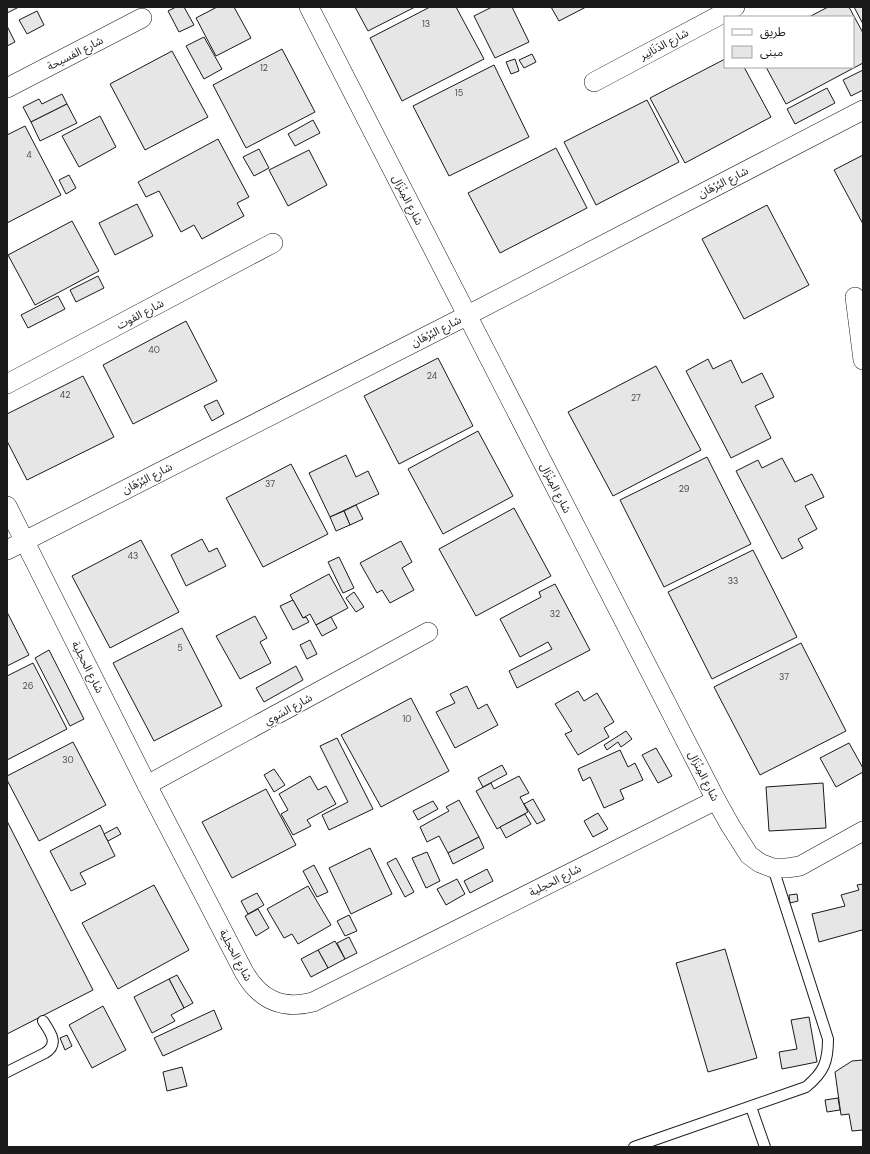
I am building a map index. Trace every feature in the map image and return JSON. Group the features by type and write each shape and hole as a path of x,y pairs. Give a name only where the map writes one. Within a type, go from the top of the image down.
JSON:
{"street":[{"name":"شارع المِنْزَال","path":"309,7 716,800 733,831 749,855 760,863 773,868 800,866 863,832"},
{"name":"شارع الدَنَانِير","path":"594,82 735,7"},
{"name":"شارع الفسيحة","path":"7,88 142,18"},
{"name":"شارع البُرْهَان","path":"7,550 468,315 863,110"},
{"name":"شارع القوت","path":"7,384 273,243"},
{"path":"856,297 863,360"},
{"name":"شارع الحجلية","path":"7,506 148,786 250,982 267,998 278,1003 301,1005 313,1002 716,800"},
{"name":"شارع السَوِي","path":"148,786 428,632"}],"lane":[{"path":"634,1147 806,1087 817,1078 825,1067 828,1053 828,1039 773,868"},
{"path":"7,1072 51,1050 53,1040 44,1021"},
{"path":"751,1107 765,1147"}],"building":[{"path":"7,7 19,7 7,13"},
{"path":"176,7 184,7 194,25 179,32 168,11"},
{"path":"217,7 234,7 251,38 216,56 196,18"},
{"path":"355,7 415,7 368,31"},
{"path":"430,7 456,7 484,59 402,101 370,38"},
{"path":"492,7 512,7 529,42 495,58 474,16"},
{"path":"551,7 586,7 559,21"},
{"path":"828,7 849,7 854,16 811,16"},
{"path":"854,7 863,7 863,24"},
{"path":"37,11 44,25 27,34 19,20"},
{"path":"854,16 863,33 863,63 854,68"},
{"path":"7,26 15,42 7,46"},
{"path":"204,37 222,69 204,79 186,46"},
{"path":"282,49 315,112 246,148 213,85"},
{"path":"172,51 208,117 145,150 110,84"},
{"path":"532,54 536,62 524,68 519,60"},
{"path":"515,59 519,71 511,74 506,62"},
{"path":"724,60 724,68 745,68 771,117 685,163 650,98"},
{"path":"494,65 529,137 449,176 413,106"},
{"path":"767,68 854,68 786,104"},
{"path":"863,70 863,90 851,96 843,80"},
{"path":"827,88 835,103 795,124 787,109"},
{"path":"62,94 67,104 31,122 23,107 39,99 42,104"},
{"path":"647,100 679,162 596,205 564,142"},
{"path":"67,104 77,123 40,141 31,122"},
{"path":"100,116 116,147 79,167 62,136"},
{"path":"313,120 320,133 295,146 288,134"},
{"path":"25,126 61,195 7,223 7,135"},
{"path":"218,139 249,197 237,203 244,216 202,239 194,225 181,232 159,191 146,197 138,182"},
{"path":"556,148 587,208 500,253 468,193"},
{"path":"259,149 269,168 254,176 243,157"},
{"path":"309,150 327,185 288,206 269,170"},
{"path":"863,155 863,224 834,170"},
{"path":"69,175 76,188 66,194 59,180"},
{"path":"137,204 153,236 115,255 99,223"},
{"path":"767,205 809,285 744,319 702,239"},
{"path":"72,221 99,271 35,305 8,255"},
{"path":"98,276 104,288 76,302 70,290"},
{"path":"58,296 65,309 28,328 21,315"},
{"path":"186,321 217,381 133,424 103,365"},
{"path":"438,358 473,426 399,464 364,396"},
{"path":"708,359 713,369 731,360 742,383 762,373 774,397 755,406 771,438 731,458 686,371"},
{"path":"656,366 701,450 613,496 568,412"},
{"path":"83,376 114,437 27,480 7,441 7,414"},
{"path":"217,400 224,414 212,421 204,406"},
{"path":"478,431 513,496 443,534 408,469"},
{"path":"346,455 356,477 368,471 379,494 330,517 309,473"},
{"path":"707,457 751,544 664,587 620,500"},
{"path":"782,458 795,482 812,474 824,497 805,506 817,529 798,539 803,548 782,559 736,471 758,460 762,468"},
{"path":"291,464 328,534 263,567 226,498"},
{"path":"356,505 363,519 350,525 344,511"},
{"path":"514,508 551,576 476,616 439,549"},
{"path":"344,511 350,525 336,531 330,517"},
{"path":"202,539 209,552 217,548 226,566 186,586 171,555"},
{"path":"141,540 179,612 110,648 72,576"},
{"path":"401,541 412,562 402,568 414,590 390,603 382,590 377,593 360,563"},
{"path":"753,550 797,637 712,679 668,592"},
{"path":"339,557 354,588 343,593 328,562"},
{"path":"329,574 348,608 316,625 310,614 303,618 290,595"},
{"path":"555,584 590,650 517,688 509,671 552,649 548,642 520,657 500,619 541,597 539,592"},
{"path":"354,592 364,607 356,612 346,598"},
{"path":"293,600 303,618 306,617 309,622 293,630 280,606"},
{"path":"7,612 29,655 7,666"},
{"path":"255,616 267,638 260,642 271,663 240,679 216,636"},
{"path":"331,617 337,628 322,636 316,625"},
{"path":"182,628 222,706 154,741 113,663"},
{"path":"310,640 317,654 307,659 300,645"},
{"path":"801,643 846,731 760,775 714,687"},
{"path":"49,650 84,719 70,726 35,658"},
{"path":"33,663 67,729 7,760 7,676"},
{"path":"296,666 303,680 264,702 256,688"},
{"path":"467,686 478,709 487,704 498,725 455,748 436,712 455,703 450,694"},
{"path":"578,691 584,701 597,693 614,722 604,728 609,737 578,755 565,734 572,731 555,704"},
{"path":"411,698 449,771 381,807 341,735"},
{"path":"626,731 632,739 621,747 618,742 607,750 604,745"},
{"path":"337,738 373,809 329,830 322,815 348,802 320,746"},
{"path":"73,742 106,805 39,841 7,780 7,776"},
{"path":"849,743 863,768 863,772 836,787 820,758"},
{"path":"656,748 672,776 658,783 642,755"},
{"path":"620,750 628,767 635,763 643,780 620,790 624,799 604,808 590,777 583,781 578,769"},
{"path":"502,765 507,774 483,787 478,778"},
{"path":"274,769 285,785 274,792 264,775"},
{"path":"310,776 318,790 326,786 336,804 307,820 311,826 293,835 281,814 288,810 279,794"},
{"path":"519,776 529,793 520,797 528,812 497,829 476,791 491,783 494,789"},
{"path":"823,783 826,828 769,831 766,787"},
{"path":"266,789 296,845 232,878 202,822"},
{"path":"533,799 545,820 537,824 524,804"},
{"path":"459,800 479,837 448,853 439,836 427,842 420,827 449,811 446,807"},
{"path":"433,801 438,809 418,820 413,811"},
{"path":"598,813 608,829 593,837 584,821"},
{"path":"525,814 531,824 506,838 500,827"},
{"path":"7,821 93,990 7,1034"},
{"path":"100,825 115,856 80,873 86,884 71,891 50,851"},
{"path":"117,827 121,834 108,841 104,834"},
{"path":"479,837 484,848 453,864 448,853"},
{"path":"370,848 392,894 351,914 329,868"},
{"path":"427,852 440,881 426,888 412,858"},
{"path":"396,858 414,892 405,897 387,863"},
{"path":"314,865 328,892 317,897 303,871"},
{"path":"487,869 493,881 470,893 464,881"},
{"path":"457,879 465,894 446,905 437,889"},
{"path":"863,884 863,933 862,930 819,942 812,914 845,906 841,895 859,890 857,885"},
{"path":"154,885 189,950 118,989 82,923"},
{"path":"308,886 331,925 298,944 292,934 284,938 267,909"},
{"path":"257,893 264,905 248,914 241,901"},
{"path":"797,894 798,901 790,903 789,895"},
{"path":"258,909 269,928 256,936 245,916"},
{"path":"349,915 357,931 345,936 337,921"},
{"path":"349,937 357,953 345,959 337,943"},
{"path":"335,941 345,959 328,968 318,950"},
{"path":"725,949 757,1058 708,1072 676,963"},
{"path":"318,950 328,968 311,977 301,959"},
{"path":"177,975 193,1003 184,1008 169,979"},
{"path":"169,979 184,1008 171,1015 175,1021 152,1033 134,997"},
{"path":"103,1006 126,1050 92,1068 69,1025"},
{"path":"214,1010 222,1029 163,1056 154,1038"},
{"path":"809,1017 817,1062 782,1069 779,1052 797,1049 791,1020"},
{"path":"67,1035 72,1046 65,1050 60,1038"},
{"path":"863,1060 863,1130 852,1131 849,1114 841,1115 835,1072 852,1061"},
{"path":"182,1067 187,1086 167,1091 163,1072"},
{"path":"838,1098 840,1110 827,1112 825,1100"}]}
